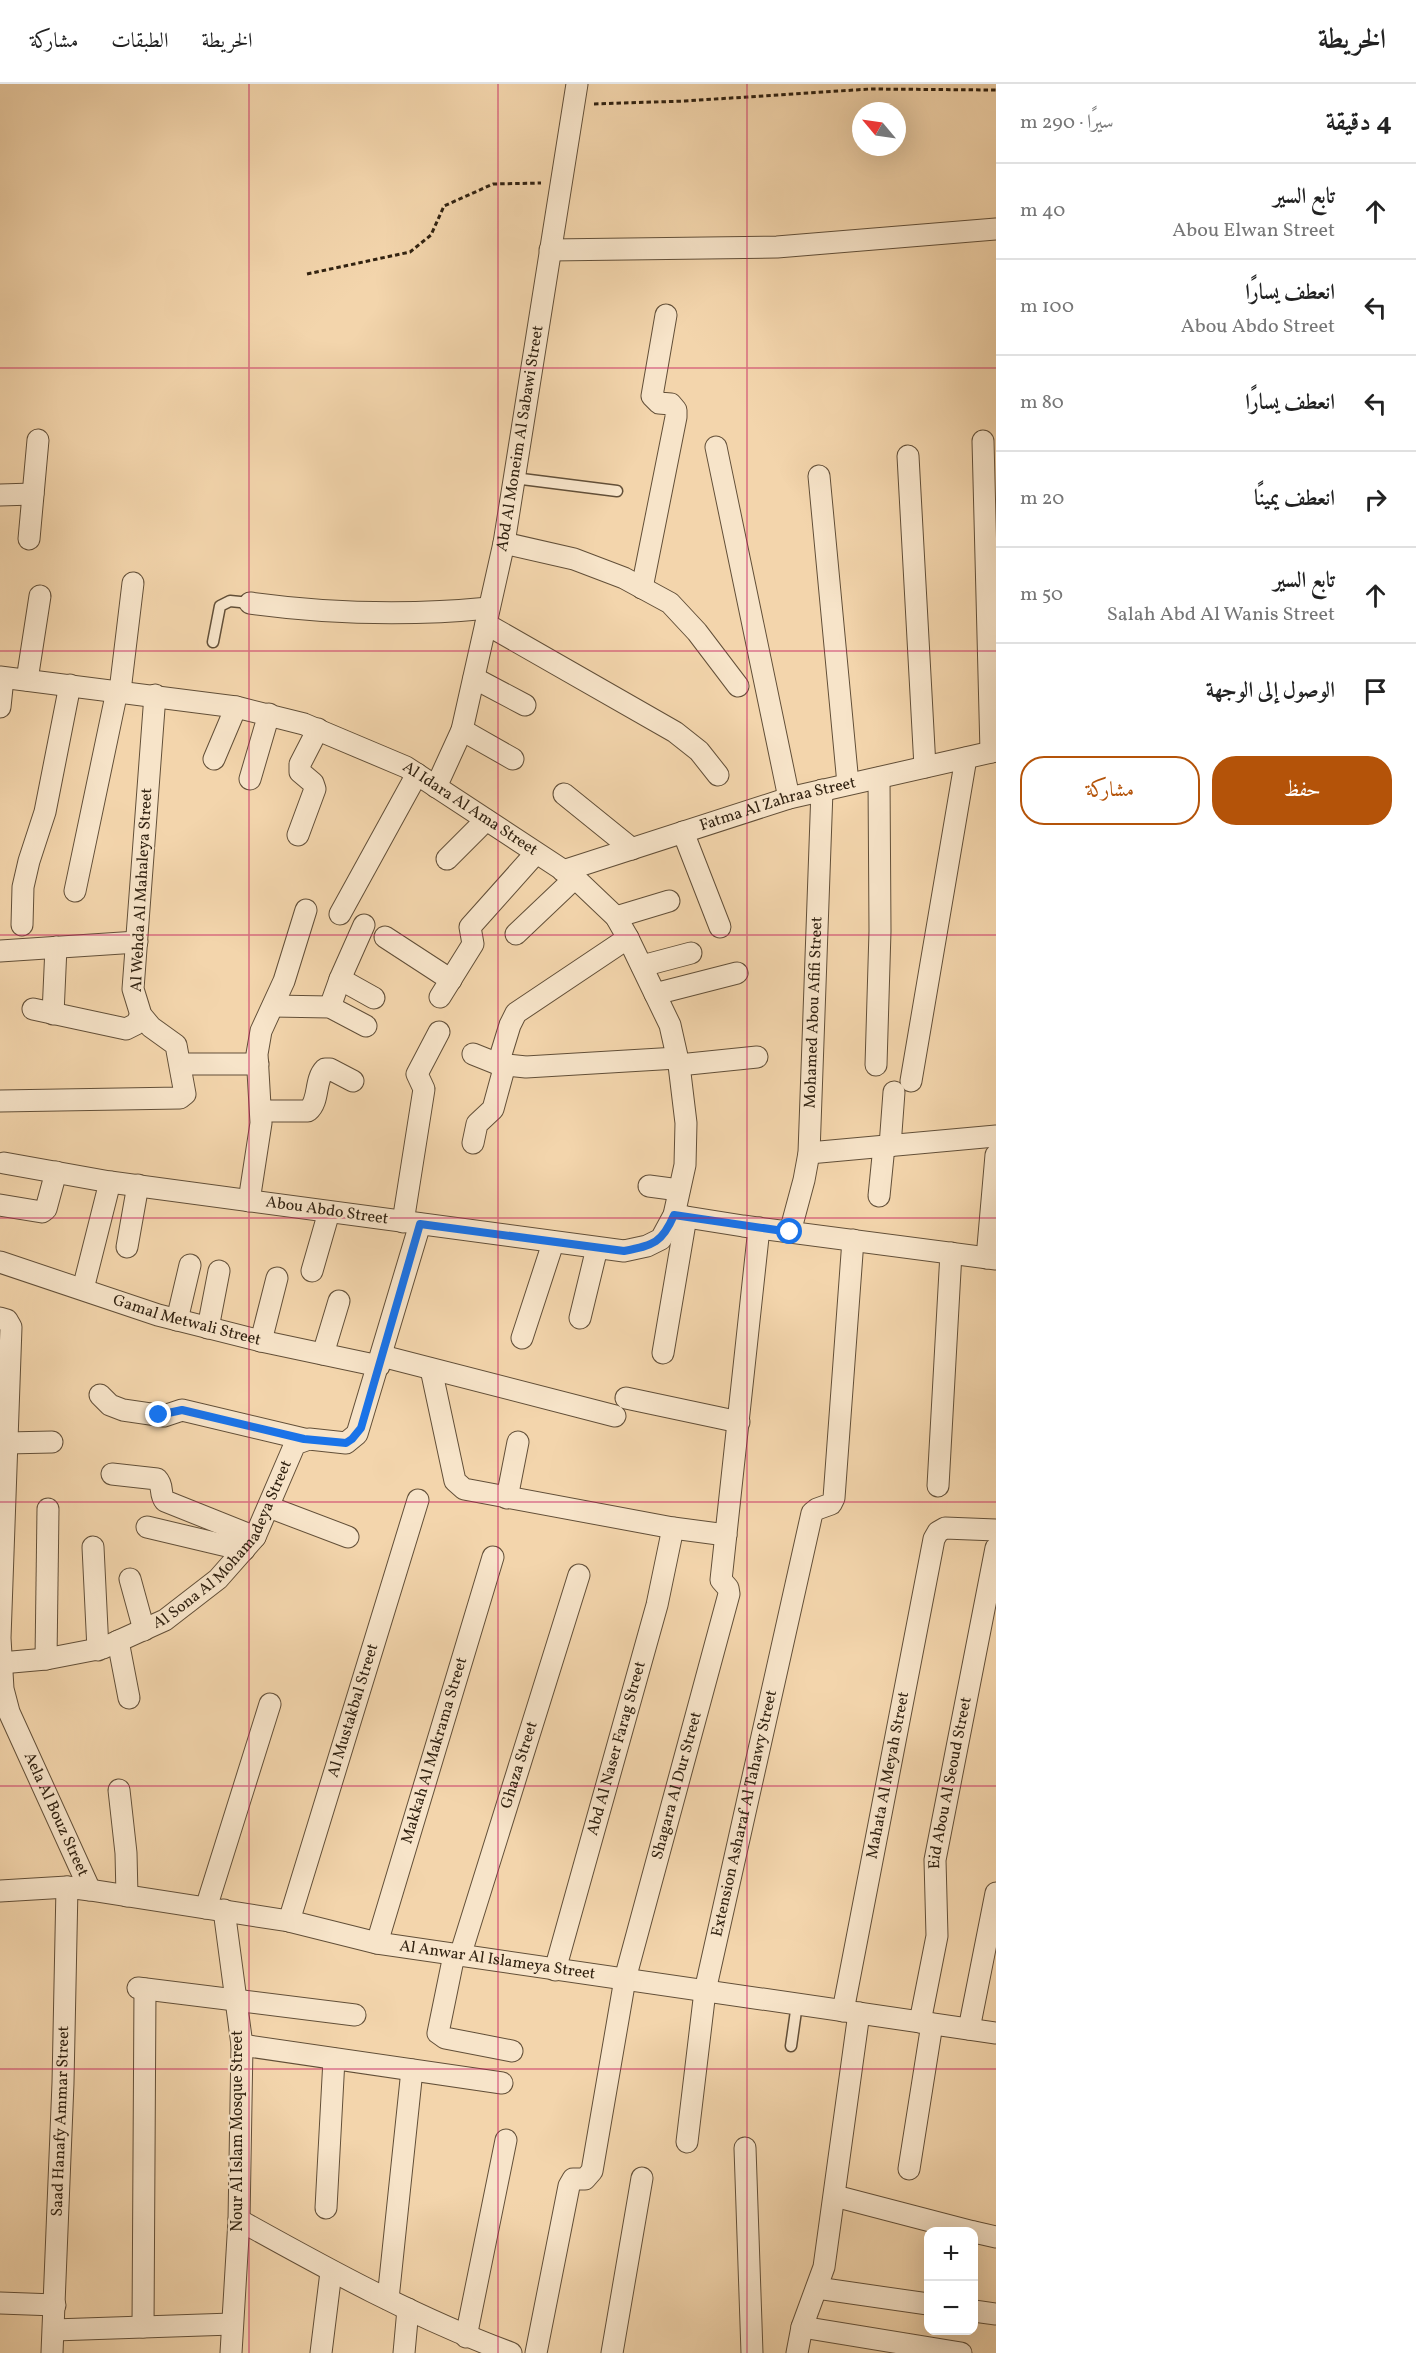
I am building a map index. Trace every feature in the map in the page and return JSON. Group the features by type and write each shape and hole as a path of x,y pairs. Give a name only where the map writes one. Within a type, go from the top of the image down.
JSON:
{"street":[{"name":"Abd Al Moneim Al Sabawi Street","path":"436,787 462,730 504,543 577,84"},
{"path":"550,250 777,247 996,229"},
{"path":"642,588 676,417 676,410 671,404 658,403 652,396 666,315"},
{"path":"29,539 38,440"},
{"path":"983,441 994,752"},
{"path":"716,447 789,798"},
{"path":"908,456 925,767"},
{"path":"819,476 848,784"},
{"path":"0,495 33,494"},
{"path":"504,543 574,559 642,588 670,603 698,632 738,686"},
{"path":"75,891 119,691 133,583"},
{"path":"27,680 40,596"},
{"path":"250,603 357,614 441,613 487,616 675,732 699,751 718,775"},
{"path":"0,707 2,677"},
{"name":"Al Idara Al Ama Street","path":"2,677 236,707 318,729 376,753 417,774 569,874 616,917 669,1025 678,1061 686,1123 684,1165 679,1190 680,1216 663,1353"},
{"path":"474,678 525,705"},
{"path":"22,925 23,887 45,812 70,685"},
{"name":"Al Wehda Al Mahaleya Street","path":"0,1101 178,1098 184,1096 186,1092 178,1050 173,1041 151,1027 141,1015 133,990 155,695"},
{"path":"214,759 236,707"},
{"path":"250,779 269,714"},
{"path":"298,835 315,789 313,783 300,772 300,764 318,729"},
{"path":"462,730 513,759"},
{"name":"Fatma Al Zahraa Street","path":"569,874 632,849 789,798 994,752"},
{"path":"879,1196 887,1146 902,1087 966,758"},
{"path":"340,914 417,774"},
{"path":"876,1065 880,931 879,778"},
{"name":"Mohamed Abou Afifi Street","path":"790,1232 809,1153 822,790"},
{"path":"564,794 632,849"},
{"path":"447,859 486,820"},
{"path":"683,832 720,927"},
{"path":"386,936 446,988 473,944 470,927 536,854"},
{"path":"516,934 569,874"},
{"path":"616,917 669,902"},
{"path":"249,1201 261,1111 258,1064 261,1031 284,981 306,910"},
{"path":"330,1007 364,925"},
{"path":"473,1143 477,1124 493,1109 510,1025 516,1013 628,938"},
{"path":"0,951 137,942"},
{"path":"56,947 43,1012 126,1029 136,1024 141,1015"},
{"path":"642,966 691,953"},
{"path":"655,994 737,973"},
{"path":"340,979 374,998"},
{"path":"273,1006 330,1007 366,1026"},
{"name":"Al Sona Al Mohamadeya Street","path":"1,1663 46,1659 98,1650 165,1620 218,1579 250,1543 269,1507 292,1447 299,1440 346,1443 361,1428 380,1361 411,1223 424,1089 417,1074 439,1032"},
{"path":"473,1054 502,1065 549,1066 758,1057"},
{"path":"181,1064 258,1064"},
{"path":"261,1111 308,1112 313,1106 321,1075 325,1069 330,1069 353,1082"},
{"path":"809,1153 996,1136"},
{"path":"680,1216 992,1258 996,1155"},
{"name":"Abou Abdo Street","path":"4,1163 110,1182 624,1251 647,1246 661,1239 680,1216"},
{"path":"0,1206 42,1212 46,1209 56,1172"},
{"path":"83,1289 110,1182"},
{"path":"127,1247 138,1185"},
{"path":"649,1186 679,1190"},
{"path":"312,1271 329,1212"},
{"path":"431,1369 455,1481 464,1489 672,1528 726,1535 740,1422 759,1228"},
{"name":"Extension Asharaf Al Tahawy Street","path":"687,2142 705,1991 812,1514 817,1509 831,1504 834,1498 853,1240"},
{"path":"522,1338 553,1243"},
{"path":"580,1317 597,1248"},
{"path":"938,1486 951,1253"},
{"name":"Gamal Metwali Street","path":"0,1262 177,1320 261,1341 323,1354 431,1369 621,1407 740,1422"},
{"path":"177,1320 190,1265"},
{"path":"208,1328 219,1270"},
{"path":"261,1341 277,1278"},
{"path":"323,1354 339,1301"},
{"name":"Aela Al Bouz Street","path":"0,1318 7,1320 11,1327 3,1490 0,1638 4,1713 90,1890"},
{"path":"100,1395 119,1410 164,1416 182,1410 304,1439"},
{"path":"7,1443 52,1442"},
{"path":"507,1497 518,1442"},
{"path":"112,1474 157,1479 161,1483 162,1497 165,1501 250,1543"},
{"name":"Al Mustakbal Street","path":"290,1922 418,1500"},
{"path":"269,1507 348,1537"},
{"path":"46,1659 48,1509"},
{"path":"147,1527 250,1543"},
{"name":"Abd Al Naser Farag Street","path":"555,1970 660,1592 672,1528"},
{"name":"Mahata Al Meyah Street","path":"797,2353 802,2327 824,2266 835,2196 851,2012 934,1539 938,1532 945,1528 996,1530"},
{"name":"Shagara Al Dur Street","path":"536,2353 569,2186 573,2180 585,2179 592,2171 624,1980 729,1594 728,1588 721,1580 726,1535"},
{"path":"93,1547 98,1650"},
{"name":"Eid Abou Al Seoud Street","path":"909,2169 937,1936 935,1860 996,1548"},
{"name":"Makkah Al Makrama Street","path":"376,1943 493,1557"},
{"name":"Ghaza Street","path":"512,2051 445,2038 438,2033 457,1955 579,1575"},
{"path":"130,1579 144,1630"},
{"path":"118,1641 129,1698"},
{"path":"215,1909 270,1704"},
{"path":"119,1790 126,1853 127,1896"},
{"name":"Al Anwar Al Islameya Street","path":"0,1891 67,1887 90,1890 290,1922 376,1943 996,2033"},
{"name":"Saad Hanafy Ammar Street","path":"52,2353 63,2083 67,1887"},
{"path":"969,2029 996,1893"},
{"name":"Nour Al Islam Mosque Street","path":"215,1909 236,2000 242,2045 239,2220 231,2353"},
{"path":"143,2327 142,1988 355,2015"},
{"path":"242,2045 502,2083"},
{"path":"326,2208 334,2059"},
{"path":"388,2299 412,2070"},
{"path":"466,2337 506,2140"},
{"path":"745,2148 752,2353"},
{"path":"612,2353 642,2178"},
{"path":"835,2196 954,2227"},
{"path":"239,2220 331,2272 466,2337 511,2353"},
{"path":"978,2233 996,2238"},
{"path":"321,2353 331,2272"},
{"path":"817,2288 924,2303"},
{"path":"0,2303 55,2305"},
{"path":"404,2353 408,2309"},
{"path":"978,2312 996,2314"},
{"path":"54,2331 232,2324"},
{"path":"802,2327 961,2353"}],"lane":[{"path":"514,478 617,491"},
{"path":"213,642 220,606 230,601 250,603"},
{"path":"791,2046 797,2004"}],"path":[{"path":"574,105 685,101 870,89 996,90"},
{"path":"307,274 410,252 431,235 444,206 493,184 561,182"}],"route":[{"path":"159,1415 164,1416 182,1410 304,1439 346,1443 352,1439 361,1428 420,1224 624,1251 647,1246 661,1239 674,1215 790,1232"}]}
